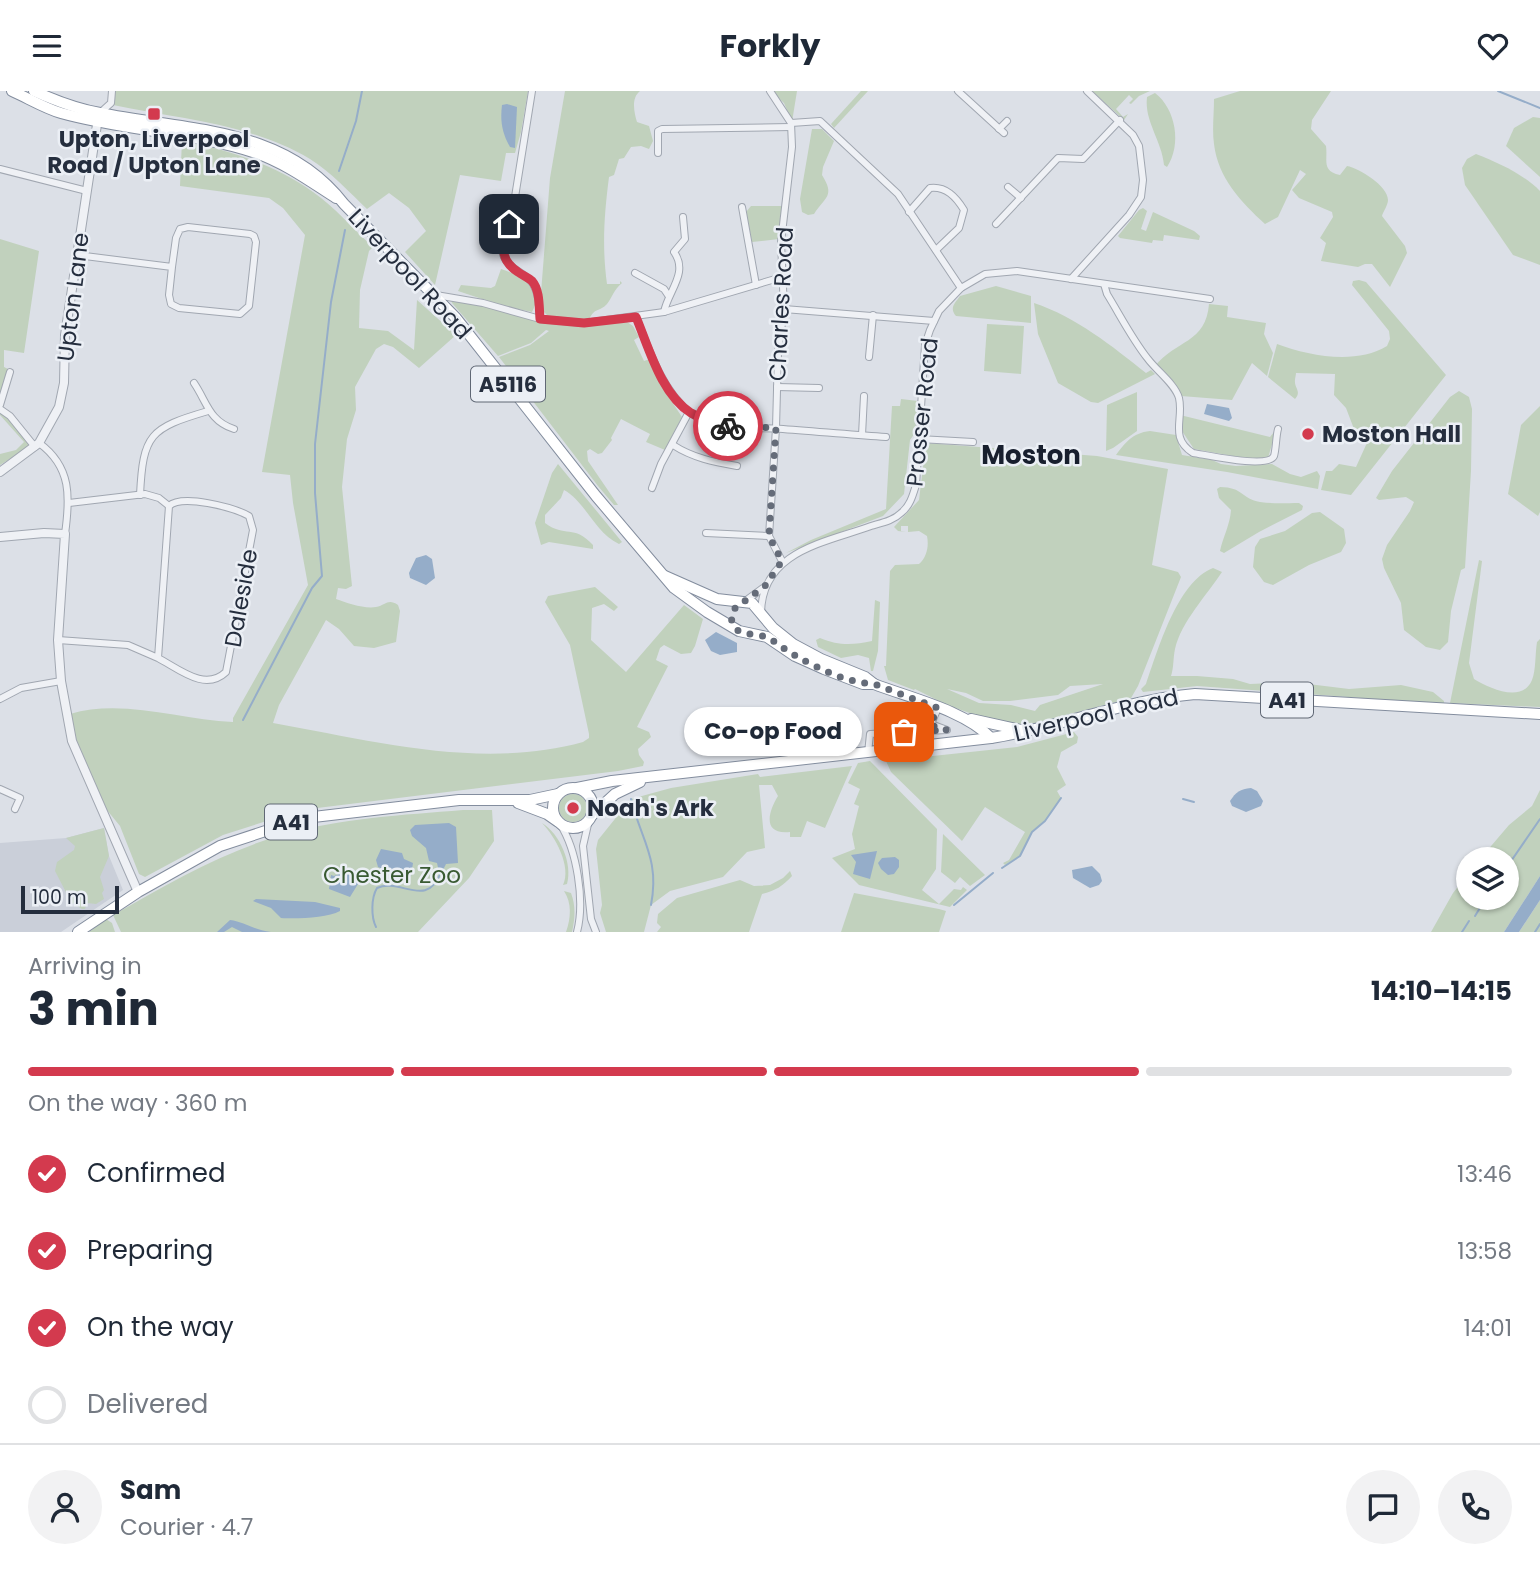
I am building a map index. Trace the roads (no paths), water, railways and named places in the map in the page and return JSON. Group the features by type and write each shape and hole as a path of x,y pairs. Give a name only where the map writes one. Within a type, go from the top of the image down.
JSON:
{"highway":[{"name":"Liverpool Road","path":"12,91 57,112 218,142 258,153 296,172 344,204 456,318 548,437 660,574 695,604 735,628"},
{"name":"Liverpool Road","path":"34,91 98,118"},
{"name":"Liverpool Road","path":"660,574 717,599 743,603"},
{"name":"A5116","path":"743,603 752,603 761,613"},
{"path":"735,628 732,614 743,603"},
{"name":"Liverpool Road","path":"761,613 779,634 801,649 874,684 950,713 977,727 991,739 1037,730 1164,696 1195,694 1540,714"},
{"path":"748,633 757,628 761,613"},
{"name":"A5116","path":"735,628 748,633"},
{"name":"Liverpool Road","path":"748,633 767,637 795,656 824,669 863,684 874,684"},
{"path":"950,713 1004,727 1037,730"},
{"name":"A41","path":"577,788 991,739"},
{"name":"A41","path":"590,818 615,794 649,778"},
{"path":"577,788 590,797 593,807 585,824 574,828 558,822 552,807 558,794 577,788"},
{"name":"A41","path":"78,932 138,892 220,846 305,818 459,800 539,799 558,794"},
{"name":"A41","path":"506,799 540,811 558,822"}],"street":[{"path":"98,118 111,103 111,91"},
{"path":"532,91 515,197 502,250 504,259 511,267 532,281 538,295 540,319"},
{"path":"770,91 791,125"},
{"path":"958,91 1002,131 1007,121"},
{"path":"1071,279 1112,236 1141,197 1143,180 1139,146 1133,135 1087,91"},
{"name":"Upton Lane","path":"0,472 37,445 54,419 63,394 65,335 98,118"},
{"path":"996,224 1058,158 1083,159 1120,120"},
{"path":"658,153 658,131 662,129 791,125 820,121 898,194 961,288"},
{"name":"Charles Road","path":"769,536 778,352 784,309 780,242 792,147 791,125"},
{"path":"0,169 87,191"},
{"path":"1009,187 1021,198"},
{"path":"909,212 930,188 943,188 959,201 964,210 959,229 936,250"},
{"path":"742,207 756,285"},
{"path":"664,312 668,295 679,277 678,258 674,252 685,239 683,217"},
{"path":"188,227 254,236 256,242 249,306 240,314 179,308 171,304 169,295 172,267 180,229 188,227"},
{"path":"77,255 172,267"},
{"path":"669,258 678,258"},
{"name":"Prosser Road","path":"782,561 893,519 908,505 916,485 925,345 934,321 950,298 961,288 985,274 1017,271 1210,299"},
{"path":"635,273 664,289 668,295"},
{"path":"435,295 482,303 540,319 584,323 664,312 782,277"},
{"path":"1104,284 1107,294 1147,359 1175,391 1179,400 1178,434 1188,449 1194,453 1259,463 1270,460 1274,455 1278,429"},
{"path":"784,309 934,321"},
{"path":"869,357 873,315"},
{"path":"636,317 662,376 673,395 689,412 712,423 737,428 776,428 886,437"},
{"path":"10,372 0,407 37,445 58,461 65,474 69,503 58,640 61,681 72,741 138,892"},
{"path":"194,383 208,411 219,422 234,429"},
{"path":"777,387 819,388"},
{"path":"862,435 864,396"},
{"path":"140,495 142,462 152,436 167,424 208,411"},
{"path":"652,488 689,412"},
{"path":"919,439 973,442"},
{"path":"673,445 686,454 701,459 737,466"},
{"path":"69,503 140,495 159,499 169,506 158,658"},
{"name":"Daleside","path":"58,640 128,645 205,681 218,679 226,672 253,530 249,516 187,500 173,501 169,506"},
{"path":"706,533 769,536 782,561 765,586 743,603"},
{"path":"0,537 65,534"},
{"path":"761,613 765,586"},
{"path":"1,697 21,688 61,681"},
{"path":"868,753 870,734 947,730 930,725 938,708"},
{"path":"925,746 924,731 928,715"},
{"path":"904,732 906,749"},
{"path":"15,809 23,788"},
{"path":"0,789 20,797"},
{"path":"590,818 583,846 591,919 596,932"},
{"path":"558,822 572,847 579,905 577,932"}],"water":[{"path":"502,105 517,107 515,148 510,147 502,127"},
{"path":"1207,404 1229,408 1232,418 1229,421 1204,414"},
{"path":"426,555 432,559 435,578 426,585 410,578 409,573 416,558"},
{"path":"716,632 737,643 737,652 720,655 711,651 705,640"},
{"path":"1251,788 1257,791 1263,801 1261,806 1246,812 1232,806 1230,801 1236,793"},
{"path":"449,823 456,827 458,863 446,864 442,872 439,872 437,863 429,861 426,848 412,836 410,830 415,825"},
{"path":"381,849 402,853 404,859 413,863 411,876 399,880 390,878 390,872 378,867 376,860"},
{"path":"877,851 870,879 853,874 856,862 851,855"},
{"path":"895,857 899,860 899,867 894,874 888,875 878,863 882,858"},
{"path":"1092,866 1100,874 1102,881 1099,885 1090,888 1073,878 1072,870"},
{"path":"344,872 359,876 358,884 350,897 329,889 331,875"},
{"path":"1540,876 1540,900 1519,932 1504,932"},
{"path":"253,901 315,902 340,908 340,911 320,917 281,918 271,908"},
{"path":"230,920 271,932 242,932 232,927 224,932 217,932"}],"waterway":[{"path":"339,171 356,121 362,91"},
{"path":"1498,91 1540,108"},
{"path":"243,720 312,588 322,576 315,493 315,444 331,302 345,230"},
{"path":"1002,868 1020,856 1032,832 1045,821 1061,798"},
{"path":"631,799 651,862 651,905"},
{"path":"1183,799 1194,802"},
{"path":"1519,850 1540,819"},
{"path":"376,927 372,908 377,888 395,886 421,891 435,883 441,872"},
{"path":"954,905 993,873"},
{"path":"1475,916 1479,910"},
{"path":"1462,932 1469,921"},
{"path":"1535,932 1540,924"}],"place":[{"name":"Upton, Liverpool Road / Upton Lane","path":"154,114"},
{"name":"Moston Hall","path":"1308,434"},
{"name":"Co-op Food","path":"904,732"},
{"name":"Noah's Ark","path":"573,808"}],"district":[{"name":"Moston","path":"1031,455"}],"park label":[{"name":"Chester Zoo","path":"392,875"}]}
